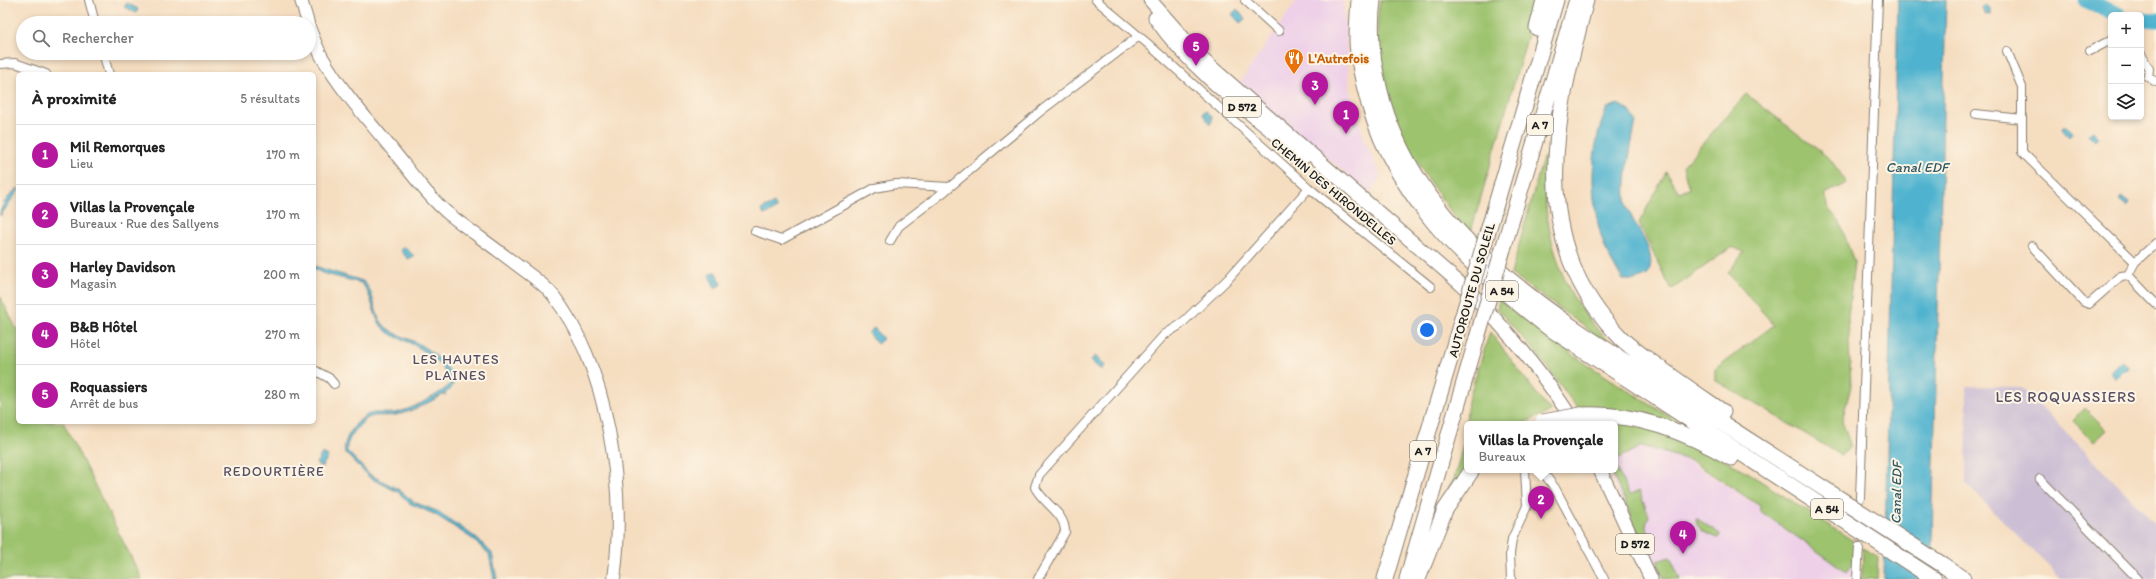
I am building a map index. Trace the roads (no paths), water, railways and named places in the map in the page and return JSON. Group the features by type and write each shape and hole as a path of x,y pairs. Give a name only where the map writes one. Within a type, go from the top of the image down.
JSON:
{"highway":[{"name":"A 54","path":"1359,0 1357,41 1370,111 1388,154 1408,188 1432,222 1466,259 1507,296 1550,328 1868,542 1934,579"},
{"name":"A 54","path":"1374,0 1371,38 1375,72 1390,125 1415,175 1436,204 1467,240 1513,283 1591,341 1809,479 1855,502 1963,579"},
{"path":"1498,195 1544,0"},
{"name":"AUTOROUTE DU SOLEIL","path":"1385,579 1556,0"},
{"name":"AUTOROUTE DU SOLEIL","path":"1407,579 1576,0"},
{"path":"1586,0 1568,76 1560,120 1554,172 1558,214 1563,240 1579,280 1604,319 1623,340 1735,421 1809,479"},
{"path":"1560,421 1604,414 1635,418 1662,425 1728,456 1776,481"},
{"path":"1418,579 1445,510 1470,473"},
{"path":"1868,542 1922,579"}],"main road":[{"name":"D 572","path":"1143,0 1171,41 1185,56 1233,99 1314,165 1359,196"},
{"name":"D 572","path":"1150,0 1202,59 1320,160 1359,196 1442,266 1507,330 1578,419"},
{"name":"D 572","path":"1601,473 1651,579"},
{"name":"D 572","path":"1618,510 1642,579"}],"street":[{"path":"89,0 93,16"},
{"path":"300,0 306,16"},
{"name":"CHEMIN DES HIRONDELLES","path":"1096,0 1139,36 1309,188 1431,287"},
{"path":"1245,0 1279,31"},
{"path":"1855,502 1878,0"},
{"path":"890,242 899,226 950,187 1042,110 1139,36"},
{"path":"2090,51 2108,42"},
{"path":"316,44 321,56 338,84 424,189 449,214 530,274 552,294 572,326 589,362 611,442 618,495 618,550 614,579"},
{"path":"2007,51 2022,87 2022,152 2135,262"},
{"path":"105,60 108,72"},
{"path":"2144,60 2149,69 2148,77 2156,82"},
{"path":"0,64 15,63 40,72"},
{"path":"1223,111 1233,99"},
{"path":"1976,114 2022,119"},
{"path":"755,231 781,240 875,188 896,184 950,187"},
{"path":"1038,579 1065,532 1063,518 1039,496 1037,492 1035,486 1039,475 1164,335 1180,325 1228,279 1309,188"},
{"path":"2128,275 2135,262 2156,243"},
{"path":"2032,246 2084,302 2089,304 2120,276 2128,275"},
{"path":"2128,275 2156,304"},
{"path":"316,371 329,378 334,384"},
{"path":"1511,579 1510,554 1512,539 1527,506 1525,473"},
{"path":"1543,473 1555,488 1604,579"},
{"path":"2040,479 2138,579"},
{"path":"1857,579 1868,542"}],"water":[{"name":"Canal EDF","path":"1898,0 1946,0 1931,579 1884,579"},
{"path":"127,3 138,9 136,13 124,7"},
{"path":"1984,5 1990,8 1990,14 1985,15 1982,7"},
{"path":"1237,9 1245,19 1240,23 1232,14"},
{"path":"1618,104 1630,111 1636,121 1626,178 1626,201 1628,209 1649,250 1651,259 1647,276 1634,280 1623,280 1606,250 1600,233 1594,197 1593,179 1596,142 1607,108"},
{"path":"1205,110 1212,116 1212,121 1210,124 1203,114"},
{"path":"2063,126 2066,126 2073,132 2069,137 2062,129"},
{"path":"2093,130 2099,138 2095,141 2088,134"},
{"path":"16,190 16,194 0,216 0,212 6,200"},
{"path":"2121,197 2129,203 2127,207 2119,201"},
{"path":"774,203 777,209 764,215 761,210"},
{"path":"404,246 414,256 408,259 400,250"},
{"path":"316,267 363,281 371,292 379,319 383,324 391,331 419,344 431,352 448,369 454,381 451,389 444,394 446,395 442,395 426,404 402,414 368,418 357,428 351,437 348,442 347,451 369,474 398,489 414,502 439,512 475,537 492,553 497,579 494,579 489,554 471,538 436,515 409,503 398,492 370,478 345,453 345,443 351,431 359,421 367,415 373,413 395,413 414,406 445,389 450,385 451,381 443,368 427,353 415,345 392,335 384,329 377,318 368,293 361,283 325,274 316,270"},
{"path":"715,271 722,284 715,288 709,275"},
{"path":"874,328 883,339 877,344 868,333"},
{"path":"1095,356 1105,365 1101,370 1091,361"},
{"path":"2122,361 2128,368 2116,378 2110,372"},
{"path":"322,453 328,456 322,467 316,464"}],"waterway":[{"path":"2085,0 2113,12"},
{"path":"2144,19 2156,20"}],"tunnel":[{"path":"1859,547 1860,510"}],"place":[{"name":"Roquassiers","path":"1196,66"},
{"name":"L'Autrefois","path":"1294,75"},
{"name":"Harley Davidson","path":"1315,105"},
{"name":"Mil Remorques","path":"1346,134"},
{"name":"Villas la Provençale","path":"1541,519"},
{"name":"B&B Hôtel","path":"1683,554"}],"district":[{"name":"LES HAUTES PLAINES","path":"456,368"},
{"name":"LES ROQUASSIERS","path":"2066,397"},
{"name":"REDOURTIÈRE","path":"274,471"}]}
